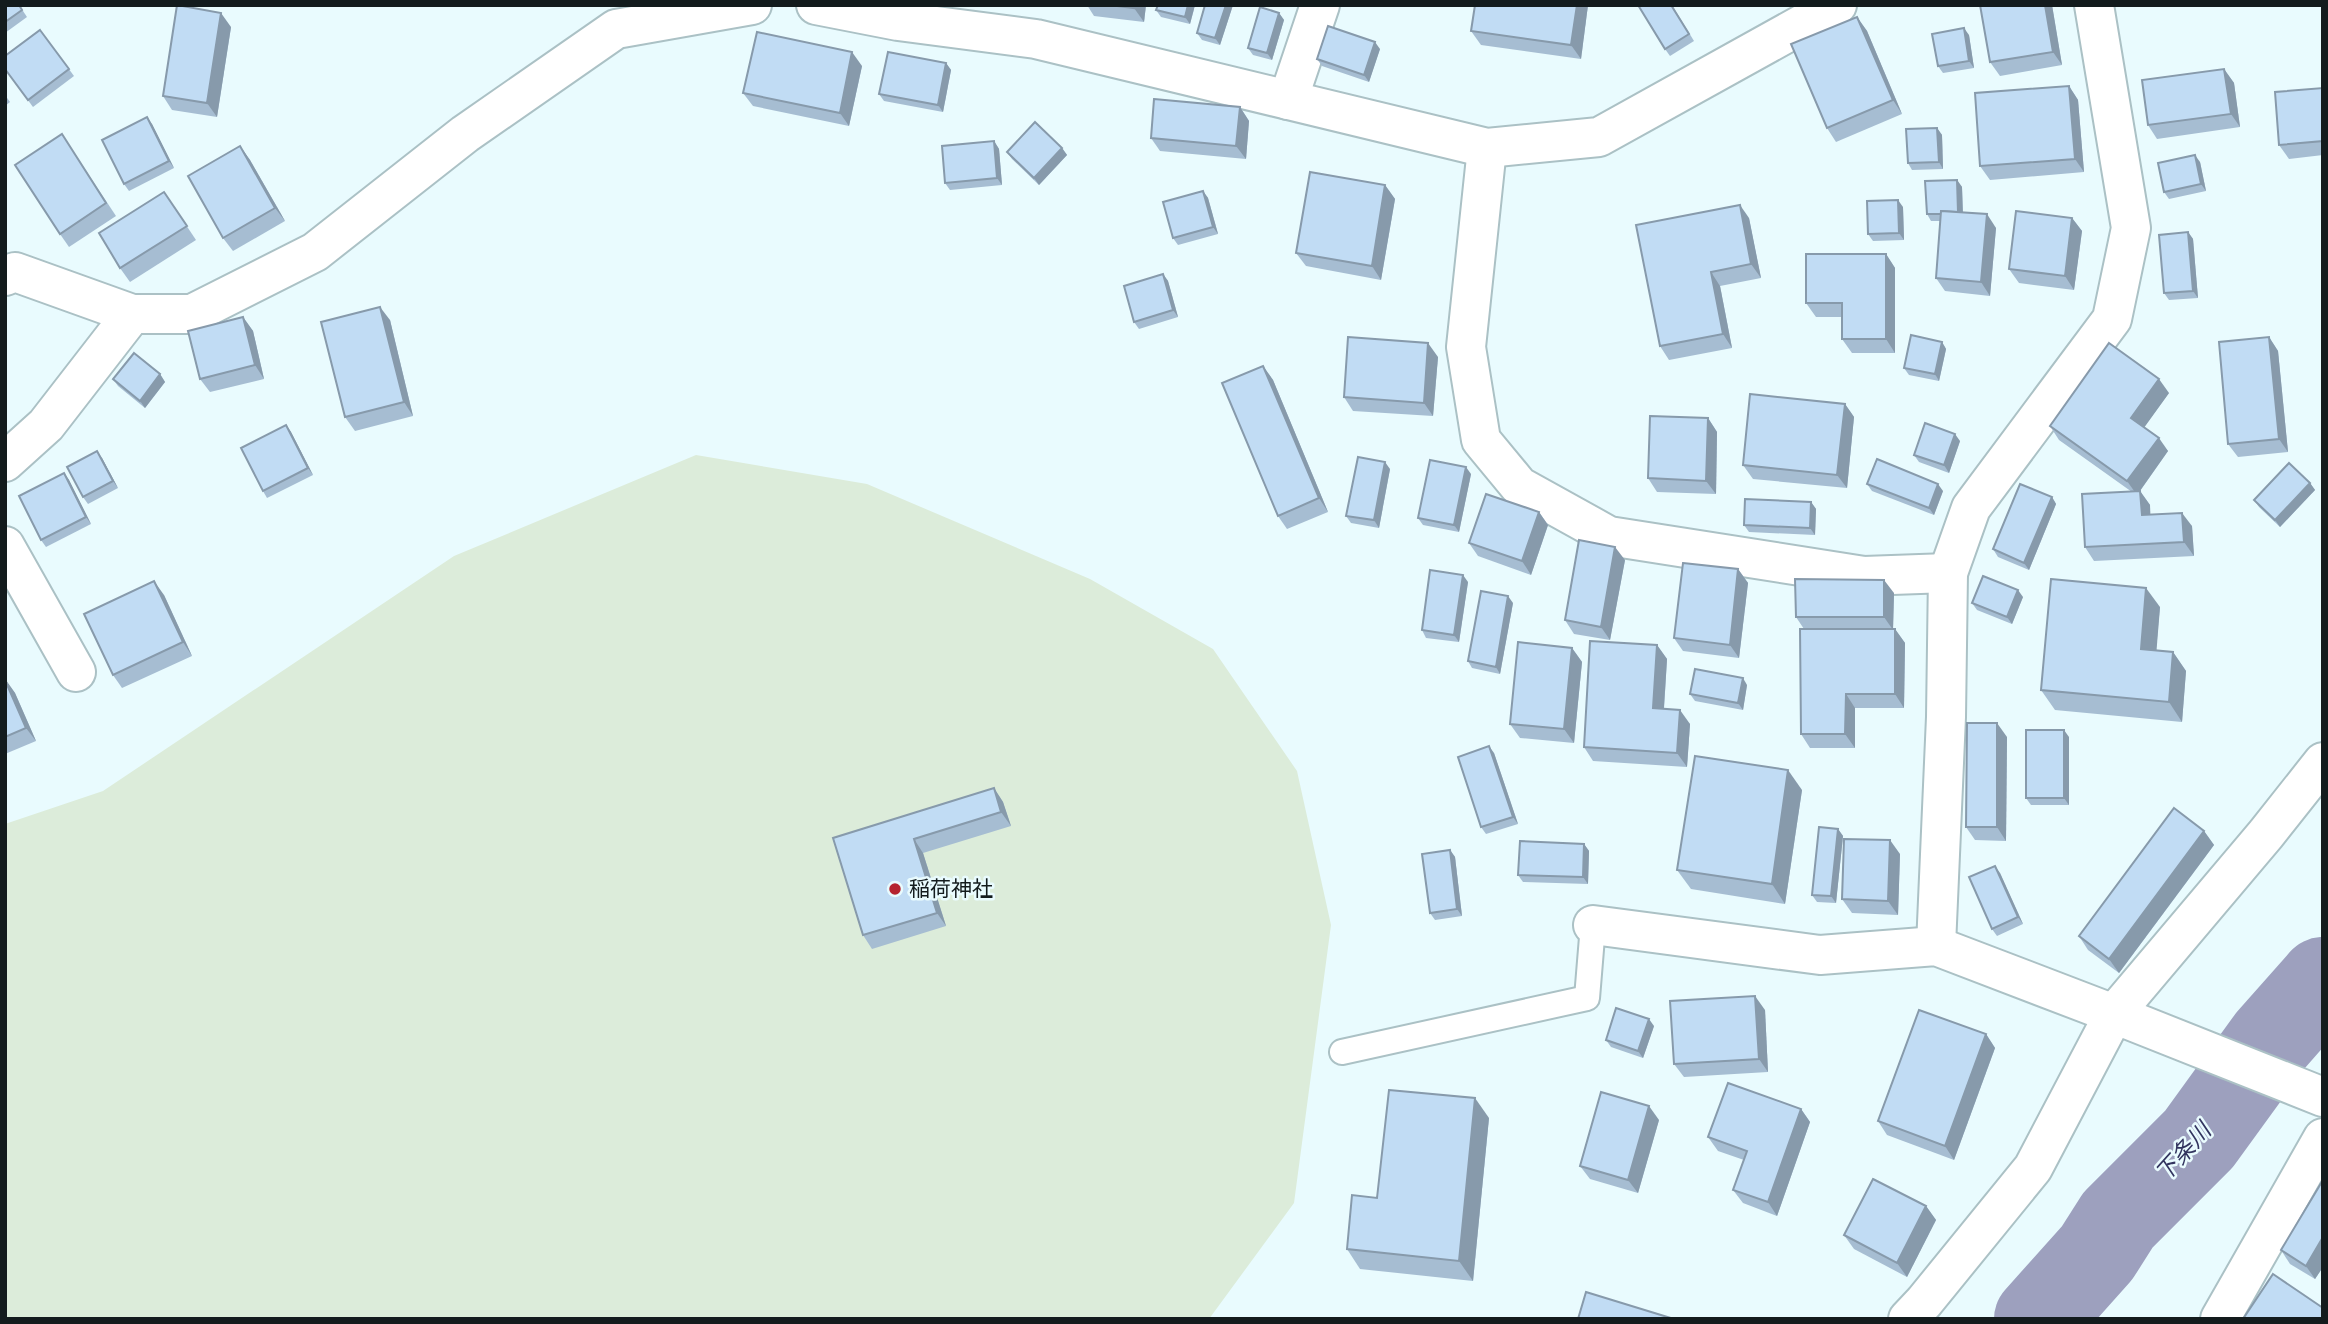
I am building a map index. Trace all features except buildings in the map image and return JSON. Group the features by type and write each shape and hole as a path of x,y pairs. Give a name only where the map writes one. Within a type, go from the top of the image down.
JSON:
{"street":[{"path":"9,268 132,314 192,314 315,252 465,134 616,29 752,5"},
{"path":"816,5 899,13 1036,39 1487,148 1598,137 1837,5"},
{"path":"1289,100 1320,5"},
{"path":"1936,946 1946,718 1948,573 1971,508 2112,319 2131,228 2094,5"},
{"path":"1487,148 1466,346 1481,440 1519,486 1609,536 1864,576 1948,573"},
{"path":"5,462 46,425 132,314"},
{"path":"5,546 76,672"},
{"path":"1908,1319 2033,1168 2114,1014 2323,762"},
{"path":"1592,925 1820,955 1936,946 2323,1097"},
{"path":"2220,1319 2323,1138"}],"lane":[{"path":"1342,1052 1587,998 1592,925"}],"green space":[{"path":"696,455 867,484 1090,579 1213,649 1297,771 1331,925 1294,1203 1209,1319 5,1319 5,824 103,791 454,556"}],"waterway":[{"name":"下条川","path":"2038,1319 2097,1253 2118,1220 2199,1139 2270,1041 2323,981"}],"place":[{"name":"稲荷神社","path":"895,889"}]}
